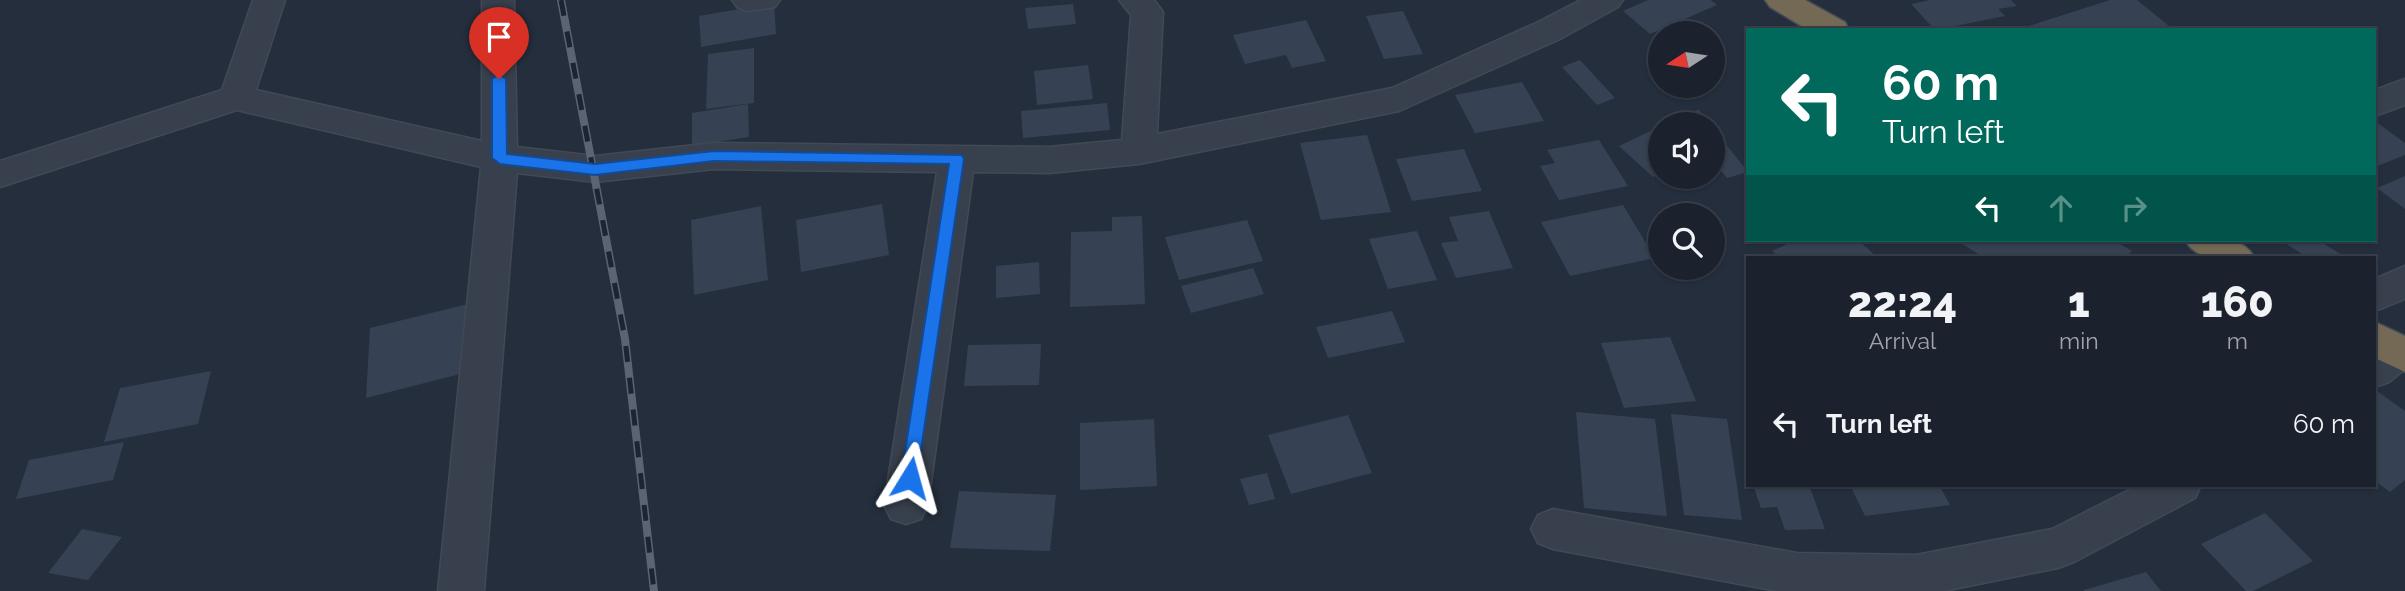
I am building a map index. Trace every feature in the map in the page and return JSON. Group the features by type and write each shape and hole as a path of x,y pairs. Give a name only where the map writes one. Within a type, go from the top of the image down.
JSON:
{"highway":[{"path":"1781,0 1830,28"},
{"path":"2208,242 2233,256"}],"street":[{"path":"236,98 269,0"},
{"path":"461,591 500,158 498,0"},
{"path":"748,0 764,0"},
{"path":"1135,0 1147,12 1139,150"},
{"path":"0,174 236,98 500,158 595,169 714,156 1049,160 1139,150 1399,99 1607,0"},
{"path":"2376,104 2405,91"},
{"path":"906,505 957,159"},
{"path":"2376,296 2405,281"},
{"path":"1553,529 1797,574 1916,576 2058,548 2176,487"}],"building":[{"path":"1648,0 1711,0 1717,5 1680,21 1648,21 1648,32 1623,11"},
{"path":"1930,0 2011,0 2017,6 1998,9 2005,16 1933,28 1911,4"},
{"path":"2110,0 2137,0 2172,28 2022,28"},
{"path":"774,3 776,34 701,47 699,16"},
{"path":"1073,4 1076,24 1028,29 1025,8"},
{"path":"1403,11 1423,54 1384,59 1366,16"},
{"path":"1306,20 1326,61 1292,68 1286,55 1245,64 1233,35"},
{"path":"754,48 754,103 706,109 708,54"},
{"path":"1580,60 1615,98 1597,105 1562,67"},
{"path":"1088,65 1093,99 1037,105 1034,71"},
{"path":"1522,82 1544,121 1475,133 1455,95"},
{"path":"1107,103 1110,130 1023,138 1021,111"},
{"path":"748,104 749,137 692,146 692,113"},
{"path":"2379,124 2405,143 2405,155 2376,167 2376,125"},
{"path":"1648,132 1648,172 1619,146"},
{"path":"1367,135 1391,212 1321,220 1300,143"},
{"path":"1599,140 1628,186 1559,200 1540,166 1555,163 1547,150"},
{"path":"1725,143 1746,169 1746,173 1727,178"},
{"path":"1464,149 1482,191 1412,201 1396,159"},
{"path":"2405,176 2405,209 2377,188"},
{"path":"882,204 889,255 801,272 796,220"},
{"path":"1623,205 1648,246 1648,259 1570,276 1541,222"},
{"path":"761,206 768,280 694,295 691,220"},
{"path":"1489,211 1513,268 1456,278 1441,243 1458,241 1449,217"},
{"path":"1142,216 1145,304 1070,307 1071,232 1112,231 1112,217"},
{"path":"1247,220 1263,261 1179,280 1165,237"},
{"path":"1417,231 1437,280 1388,289 1369,239"},
{"path":"1792,242 1860,242 1876,256 1778,256 1772,251"},
{"path":"1959,242 2116,242 2132,251 2127,256 1981,256"},
{"path":"2283,242 2321,242 2343,256 2305,256"},
{"path":"1039,262 1040,294 996,298 996,266"},
{"path":"1253,268 1264,294 1191,313 1181,286"},
{"path":"468,304 468,372 366,398 370,328"},
{"path":"1392,311 1405,342 1328,358 1316,327"},
{"path":"1670,337 1696,401 1624,408 1601,343"},
{"path":"1041,344 1039,385 964,386 968,345"},
{"path":"211,371 198,424 104,442 120,388"},
{"path":"2376,392 2405,411 2405,480 2390,492 2376,482"},
{"path":"1576,412 1655,419 1667,516 1584,508"},
{"path":"1671,414 1727,419 1742,520 1684,515"},
{"path":"1348,415 1372,473 1291,494 1268,435"},
{"path":"1154,419 1157,486 1080,490 1080,423"},
{"path":"124,442 113,480 16,499 29,460"},
{"path":"1267,473 1275,499 1249,505 1240,479"},
{"path":"1754,487 1810,487 1825,529 1785,530 1777,507 1761,508"},
{"path":"1851,487 1940,487 1950,505 1865,516"},
{"path":"959,491 1056,495 1050,551 950,548"},
{"path":"2265,513 2313,561 2253,591 2246,591 2201,544"},
{"path":"82,529 122,537 88,580 48,573"},
{"path":"2146,572 2161,591 2084,591 2084,590"}],"railway":[{"path":"561,0 625,339 654,591"}],"route":[{"path":"499,79 500,158 595,169 714,156 957,159 910,478"}]}
